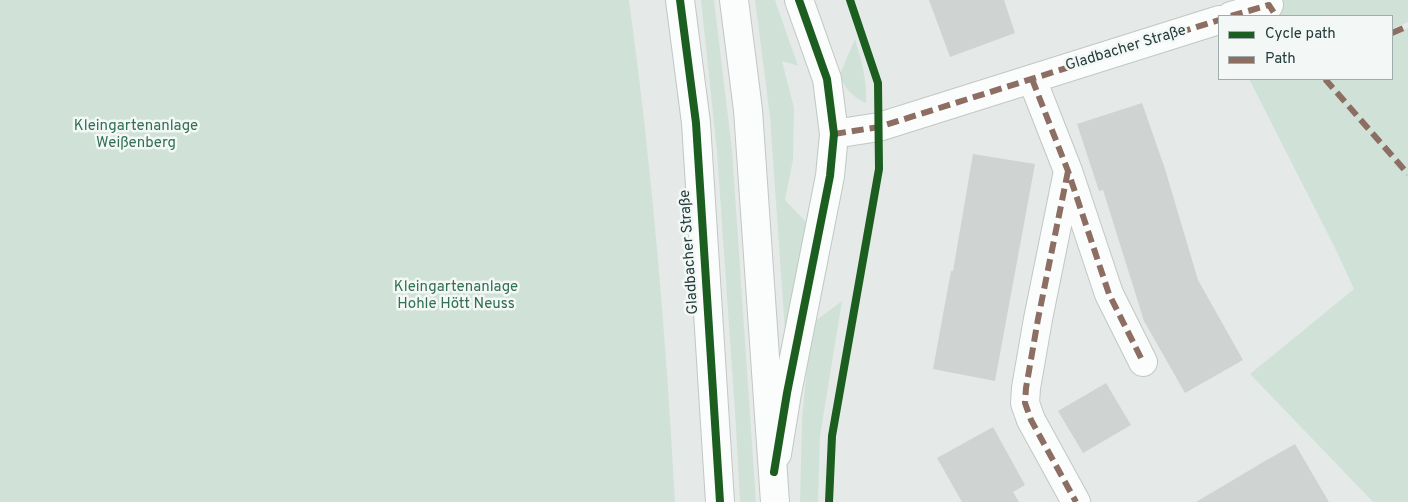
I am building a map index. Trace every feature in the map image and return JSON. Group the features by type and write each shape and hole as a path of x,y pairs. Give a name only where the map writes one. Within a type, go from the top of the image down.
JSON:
{"street":[{"name":"Gladbacher Straße","path":"680,0 696,123 720,502"},
{"path":"734,0 748,110 775,502"},
{"path":"774,472 790,376 830,176 834,134 827,78 799,0"},
{"path":"1234,15 1269,5"},
{"name":"Gladbacher Straße","path":"834,134 878,128 1218,20"},
{"path":"1032,79 1068,171 1109,294 1144,362"},
{"path":"1068,171 1038,319 1025,403 1031,420 1076,502"}],"green space":[{"name":"Kleingartenanlage Hohle Hött Neuss","path":"0,0 629,0 645,125 657,251 675,502 0,502"},
{"path":"701,0 714,0 732,150 756,502 740,502 717,152"},
{"path":"755,0 775,0 798,66 782,61 794,108 793,160 785,200 808,224 786,346 770,117"},
{"path":"1273,0 1408,0 1408,22 1393,29 1393,15 1280,15"},
{"path":"1408,28 1408,502 1373,502 1250,374 1354,289 1250,80 1393,80 1393,35"},
{"path":"855,39 864,71 866,103 850,92 839,76"},
{"path":"842,301 820,436 818,502 800,502 802,420 811,324"}],"building":[{"path":"929,0 1004,0 1015,33 950,57"},
{"path":"1142,103 1165,169 1198,280 1243,360 1185,393 1144,321 1103,190 1099,191 1077,124"},
{"path":"973,154 1035,164 995,381 933,369 951,271 953,271"},
{"path":"1106,383 1131,425 1083,453 1058,411"},
{"path":"993,427 1025,485 1013,492 1019,502 962,502 937,458"},
{"path":"1295,444 1329,502 1196,502 1265,461"}],"marked path":[{"path":"1234,15 1269,5 1275,15"},
{"path":"834,134 879,127 1218,20"},
{"path":"1393,33 1408,26"},
{"path":"1032,79 1068,171 1109,294 1143,362"},
{"path":"1326,80 1408,174"},
{"path":"1068,171 1038,319 1025,403 1031,420 1076,502"}],"cycle path":[{"path":"680,0 696,123 720,502"},
{"path":"774,472 787,393 830,176 834,134 827,79 799,0"},
{"path":"829,502 832,436 879,169 878,83 850,0"}],"park label":[{"name":"Kleingartenanlage Weißenberg","path":"136,136"}]}
